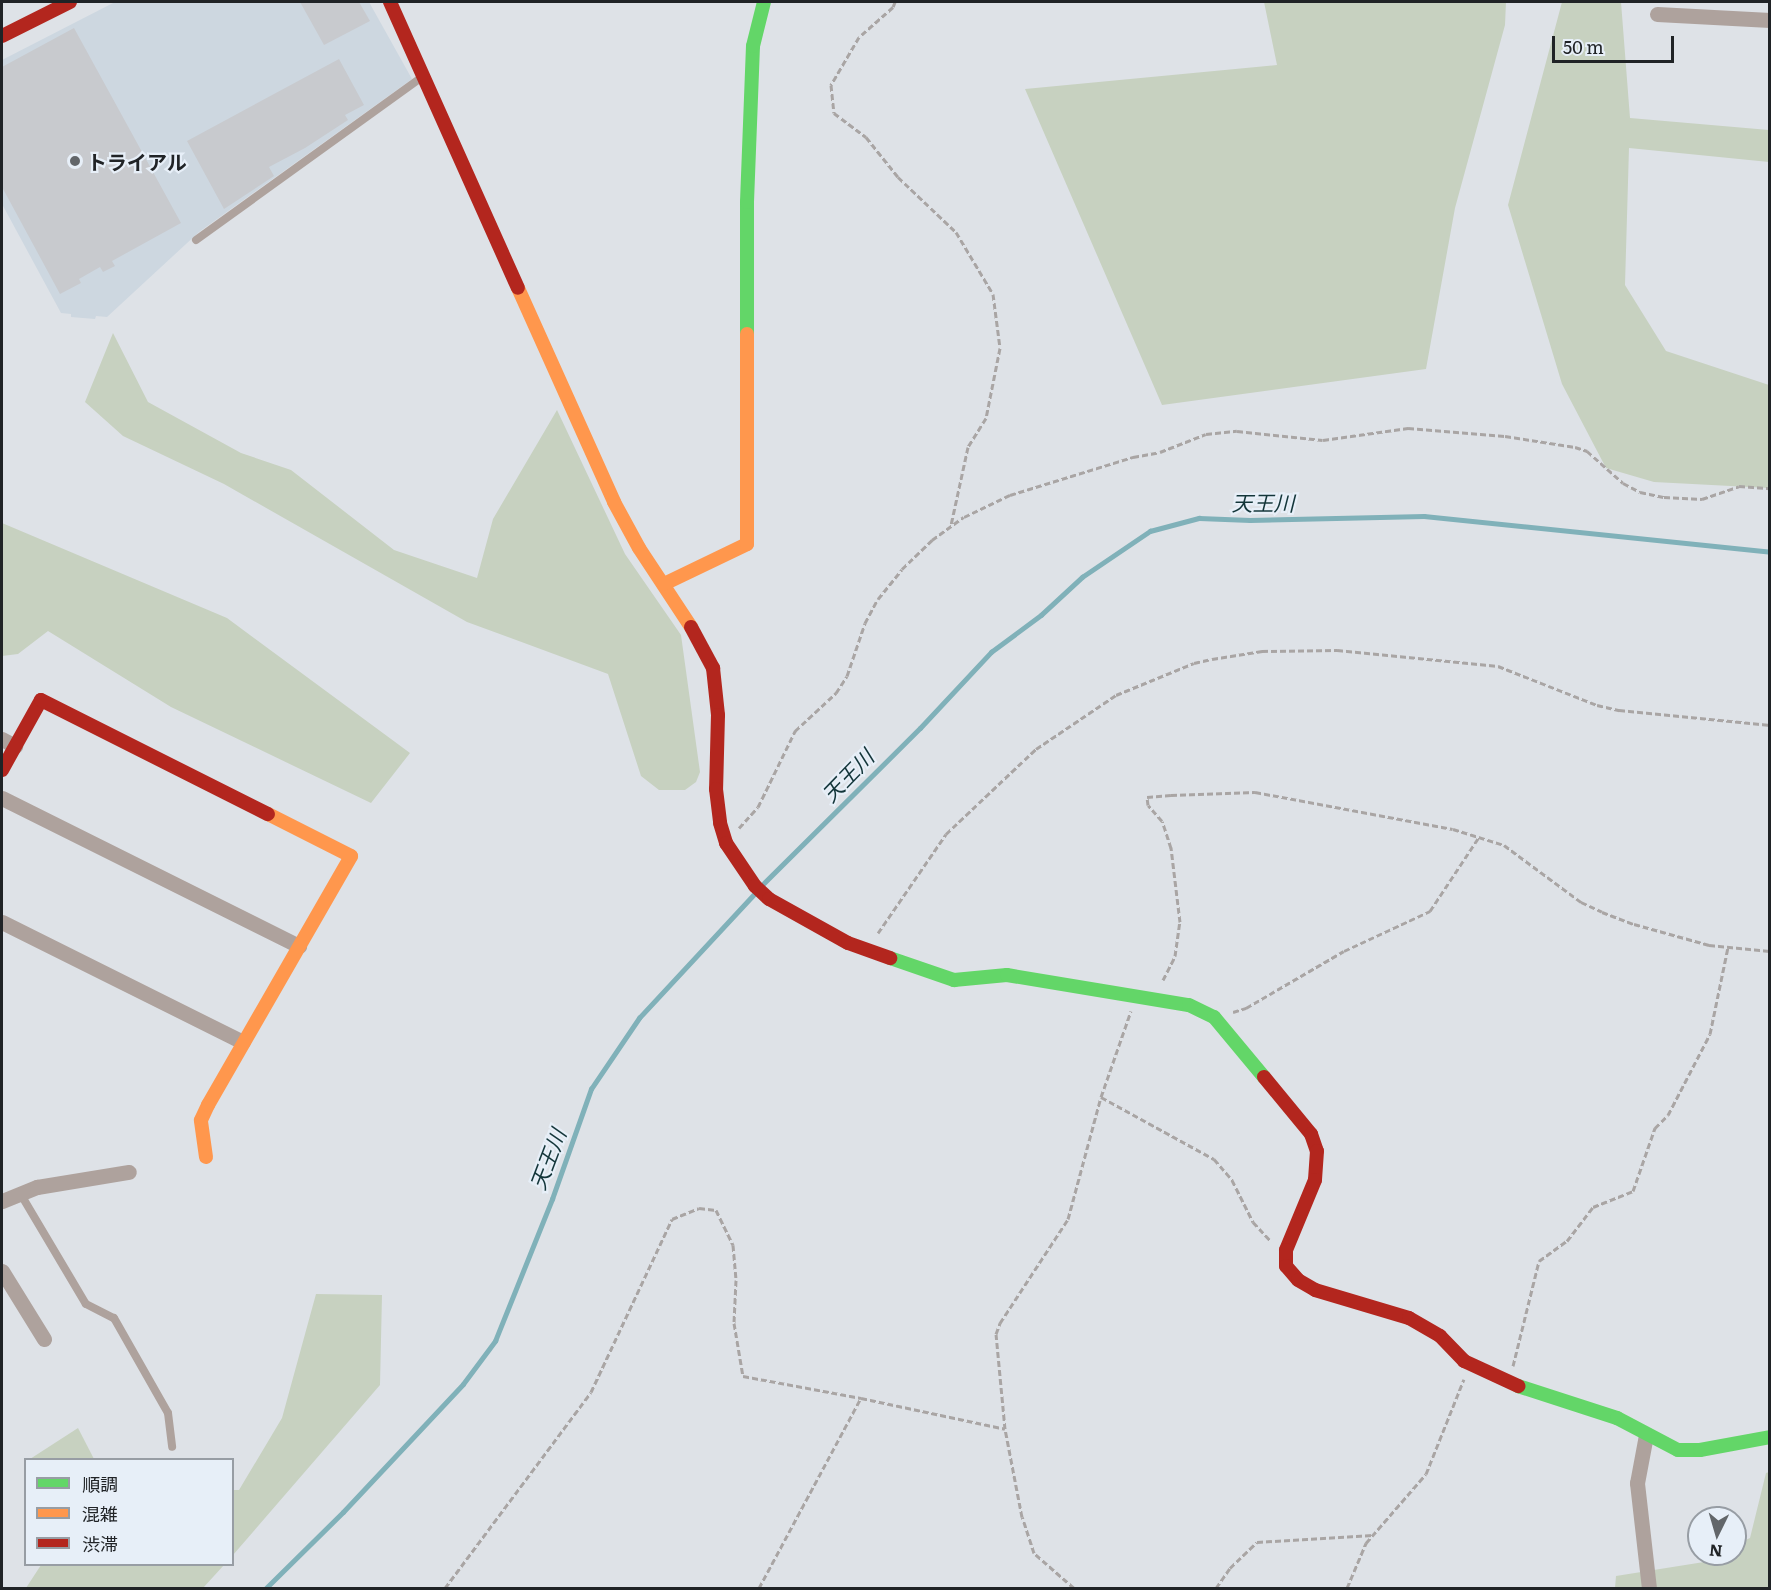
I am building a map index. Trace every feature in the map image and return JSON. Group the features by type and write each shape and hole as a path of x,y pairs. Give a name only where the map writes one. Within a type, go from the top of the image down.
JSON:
{"main road":[{"path":"2,36 70,2"},
{"path":"390,2 614,502 639,548 697,636 713,668 718,715 716,789 720,823 726,843 755,886 769,900 848,943 954,980 1006,975 1189,1005 1214,1017 1311,1134 1317,1151 1315,1180 1286,1250 1286,1266 1298,1280 1315,1290 1410,1318 1440,1336 1471,1364 1509,1382 1617,1418 1678,1450 1700,1450 1770,1437"},
{"path":"664,584 747,544 747,202 753,46 764,2"},
{"path":"2,770 8,743 41,700 351,856 243,1042 201,1120 206,1157"}],"street":[{"path":"1657,14 1770,20"},
{"path":"2,798 298,946"},
{"path":"2,922 243,1042"},
{"path":"2,1201 37,1187 129,1172"},
{"path":"2,1271 44,1339"},
{"path":"1646,1435 1637,1484 1649,1588"}],"lane":[{"path":"196,240 423,76"},
{"path":"20,1193 86,1304 114,1318 168,1413 172,1447"}],"path":[{"path":"895,2 893,7 859,37 831,85 834,113 866,137 898,177 956,232 993,294 1000,348 986,418 968,447 950,527"},
{"path":"726,843 758,807 795,730 836,693 847,676 865,622 878,599 902,569 932,540 964,517 1010,495 1133,457 1160,452 1206,434 1237,431 1323,440 1408,428 1505,436 1587,451 1623,483 1640,492 1664,497 1702,499 1740,486 1770,488"},
{"path":"868,950 946,834 1012,768 1116,694 1194,663 1262,651 1337,650 1498,666 1597,705 1619,710 1770,725"},
{"path":"1155,999 1174,956 1180,922 1171,848 1162,821 1148,805 1147,797 1255,792 1453,829 1504,844 1581,902 1602,912 1708,945 1770,951"},
{"path":"1214,1017 1246,1008 1344,951 1430,911 1479,837"},
{"path":"1509,1382 1539,1262 1567,1241 1593,1207 1633,1191 1655,1128 1668,1115 1710,1034 1728,947"},
{"path":"1074,1588 1034,1553 1022,1517 1005,1429 996,1334 1000,1323 1068,1219 1101,1096 1135,997"},
{"path":"1101,1096 1215,1159 1232,1180 1253,1222 1275,1245 1286,1250"},
{"path":"444,1588 591,1392 672,1219 699,1208 716,1210 733,1245 736,1280 734,1323 743,1376 861,1398 1005,1429"},
{"path":"1347,1588 1366,1543 1426,1474 1471,1364"},
{"path":"759,1588 861,1398"},
{"path":"1216,1588 1230,1569 1257,1542 1373,1535"}],"shaded area":[{"path":"115,2 369,2 412,79 199,232 107,317 96,316 95,319 71,317 71,314 61,313 2,204 2,60"}],"green space":[{"path":"1264,2 1506,2 1505,25 1455,208 1426,369 1162,405 1025,89 1277,65"},
{"path":"1562,2 1621,2 1630,118 1769,130 1769,162 1629,148 1625,285 1666,351 1769,385 1769,488 1654,482 1606,468 1562,384 1508,205"},
{"path":"113,333 148,402 241,453 291,470 394,550 477,578 493,519 557,410 625,554 681,635 700,772 696,782 685,790 659,790 641,776 608,674 467,622 224,484 123,436 85,402"},
{"path":"2,523 227,618 410,753 371,803 171,707 48,631 18,654 2,656"},
{"path":"316,1294 382,1295 380,1385 234,1554 234,1490 239,1490 282,1418"},
{"path":"78,1428 93,1458 32,1458"},
{"path":"1769,1472 1769,1588 1615,1588 1616,1576 1687,1565 1747,1566 1747,1539 1750,1538 1766,1473"},
{"path":"40,1566 223,1566 203,1588 26,1588"}],"building":[{"path":"300,2 359,2 370,21 324,45"},
{"path":"74,28 181,223 112,261 115,266 103,272 100,267 79,279 81,283 60,294 2,187 2,67"},
{"path":"339,59 364,105 345,115 348,120 305,148 269,167 274,176 224,209 187,141"}],"waterway":[{"name":"天王川","path":"763,884 920,728 991,652 1041,615 1082,577 1150,531 1199,518 1250,520 1424,516 1770,552"},
{"name":"天王川","path":"266,1588 343,1512 463,1384 495,1341 552,1199 591,1089 639,1018 755,893"}],"traffic: fast":[{"path":"747,334 747,202 753,46 764,2"},
{"path":"890,958 954,980 1007,975 1189,1005 1214,1017 1264,1077"},
{"path":"1518,1386 1617,1418 1678,1450 1700,1450 1770,1437"}],"traffic: slow":[{"path":"518,288 614,502 639,548 691,627"},
{"path":"664,584 747,544 747,334"},
{"path":"206,1157 201,1120 208,1105 351,856 268,814"}],"traffic: jam":[{"path":"2,36 70,2"},
{"path":"390,2 518,288"},
{"path":"691,627 713,668 718,715 716,789 720,823 726,843 755,886 769,899 848,943 890,958"},
{"path":"2,770 41,700 268,814"},
{"path":"1264,1077 1311,1134 1317,1151 1315,1180 1286,1250 1286,1266 1298,1280 1315,1290 1409,1318 1440,1336 1464,1361 1518,1386"}],"place":[{"name":"トライアル","path":"75,161"}]}
